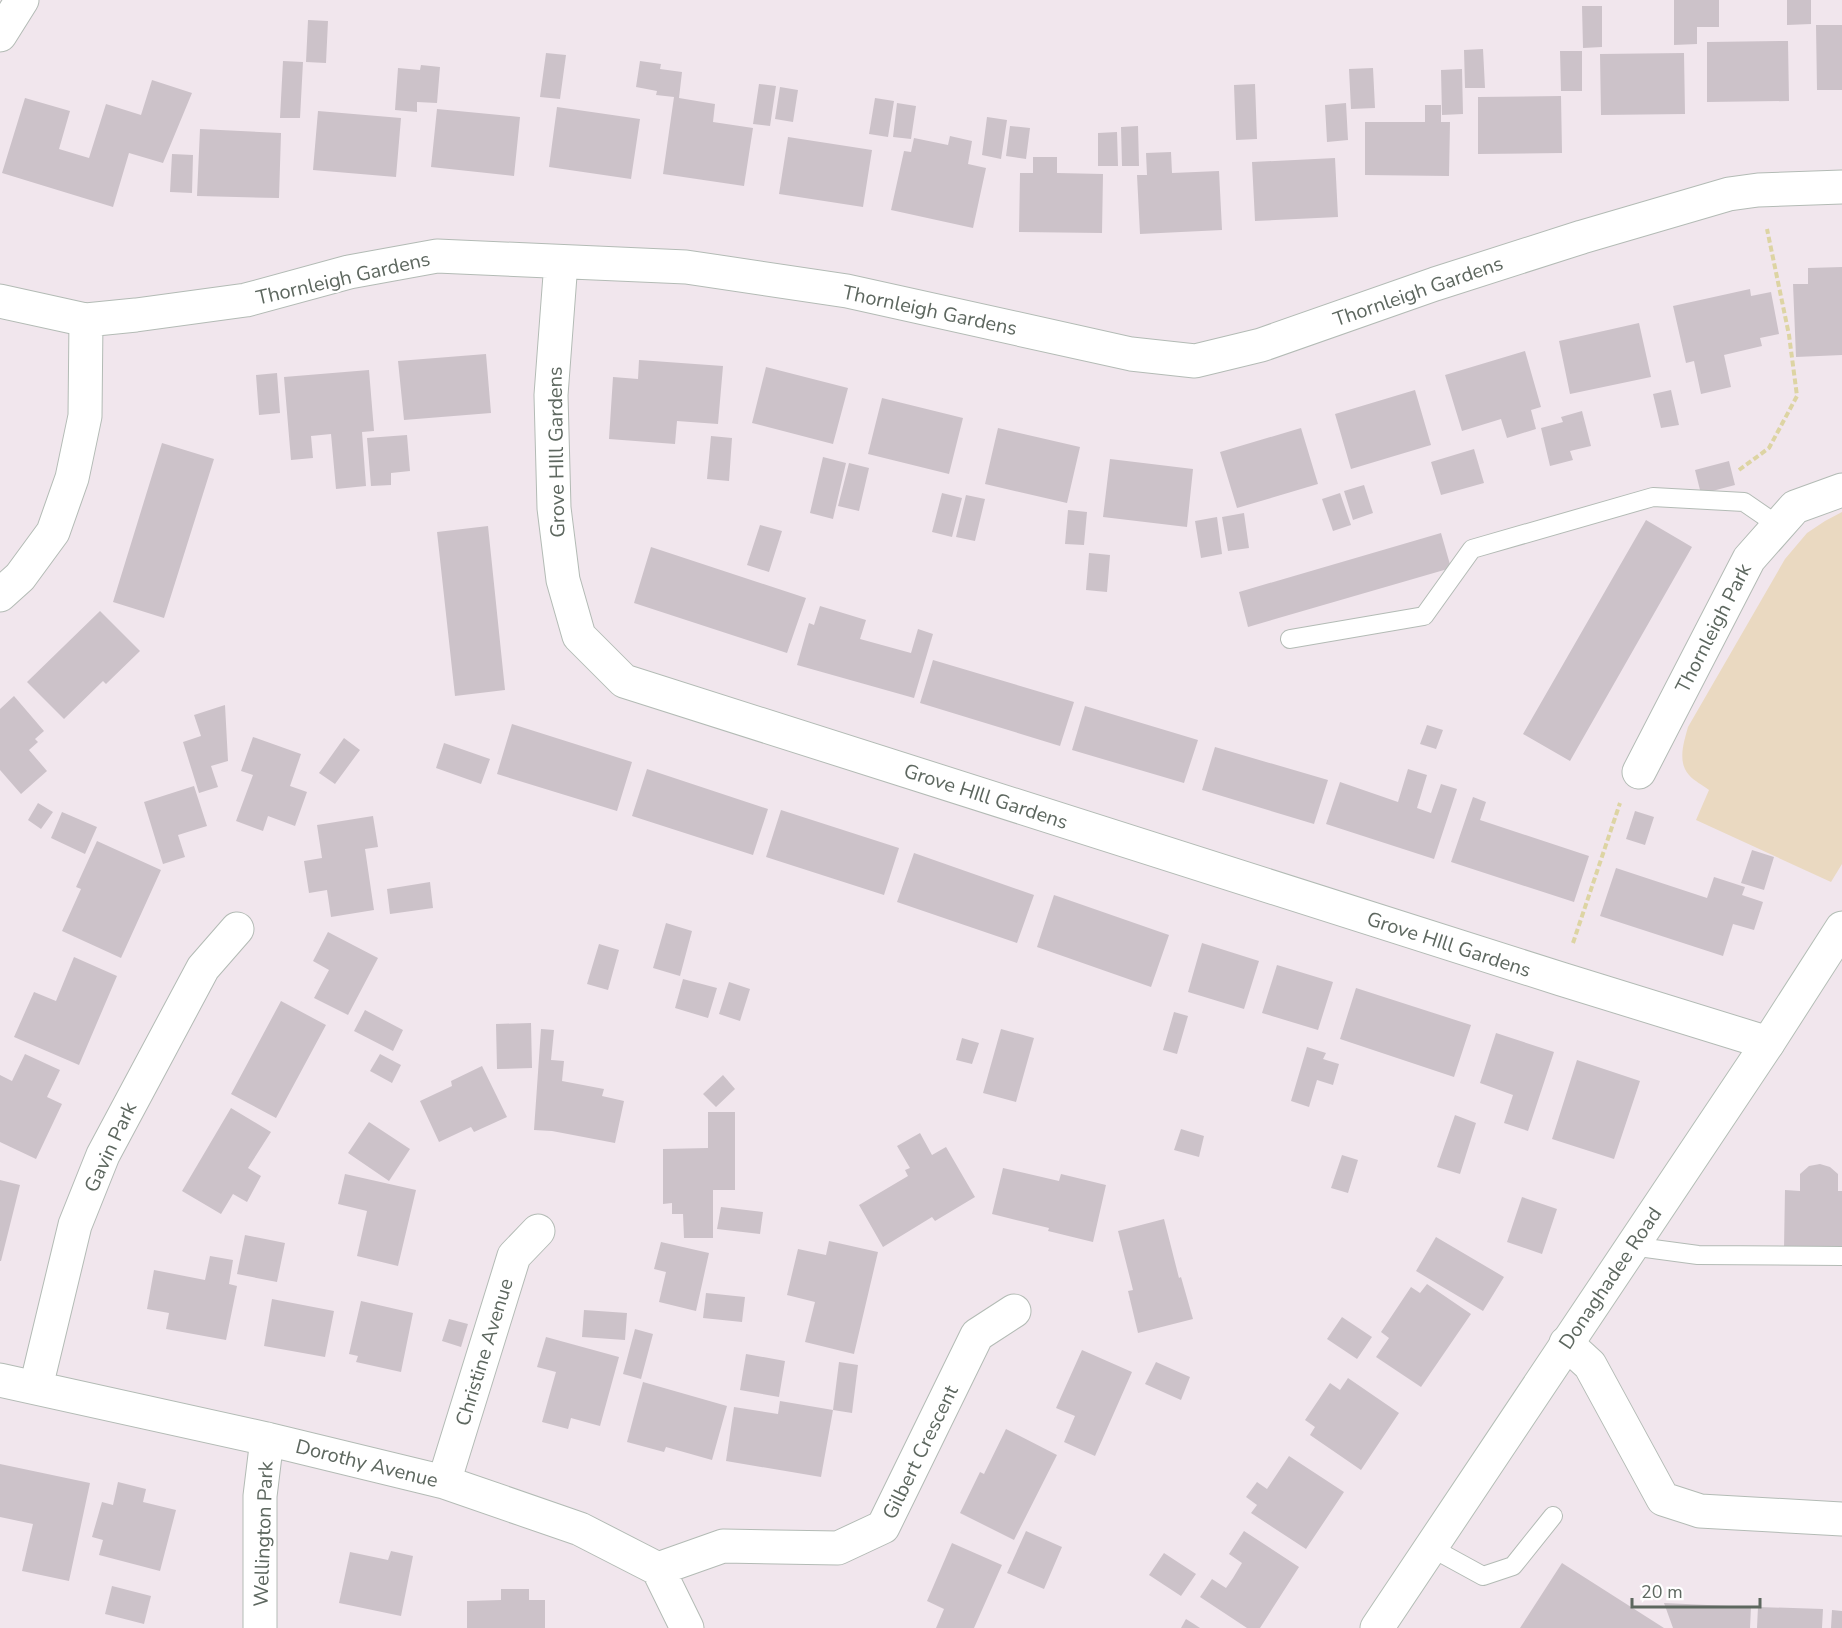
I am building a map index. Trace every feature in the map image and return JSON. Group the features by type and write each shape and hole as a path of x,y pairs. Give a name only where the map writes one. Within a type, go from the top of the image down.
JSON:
{"street":[{"path":"0,34 22,0"},
{"name":"Thornleigh Gardens","path":"0,301 86,320 246,300 349,272 437,256 686,267 836,290 1131,354 1195,361 1261,345 1435,284 1729,194 1758,190 1842,187"},
{"name":"Grove HIll Gardens","path":"561,262 551,394 554,508 563,580 579,636 624,681 1768,1043"},
{"path":"0,596 20,577 53,531 72,478 85,416 86,320"},
{"name":"Thornleigh Park","path":"1639,772 1749,559 1795,507 1842,490"},
{"name":"Donaghadee Road","path":"1377,1628 1768,1043 1842,927"},
{"name":"Gavin Park","path":"36,1387 75,1225 103,1155 203,968 237,929"},
{"name":"Christine Avenue","path":"444,1482 514,1256 538,1231"},
{"name":"Gilbert Crescent","path":"658,1569 723,1546 838,1548 883,1527 977,1335 1014,1311"},
{"path":"1566,1343 1590,1365 1663,1499 1700,1510 1842,1519"},
{"name":"Dorothy Avenue","path":"0,1380 267,1439 444,1482 580,1529 658,1569"},
{"name":"Wellington Park","path":"260,1628 260,1496 267,1439"},
{"path":"658,1569 687,1628"}],"lane":[{"path":"1290,639 1424,616 1472,549 1653,497 1744,502 1779,526"},
{"path":"1631,1246 1698,1255 1842,1256"},
{"path":"1430,1547 1483,1576 1513,1566 1553,1515"}],"path":[{"path":"1744,502 1738,470 1768,448 1797,396 1789,335 1758,190"},
{"path":"1561,979 1621,798 1639,772"}],"shaded area":[{"path":"1842,512 1842,864 1831,882 1696,820 1709,790 1685,770 1682,752 1688,727 1785,559 1807,533"}],"building":[{"path":"1674,0 1719,0 1719,27 1697,27 1697,44 1674,45"},
{"path":"1787,0 1811,0 1811,24 1787,25"},
{"path":"1582,6 1602,6 1602,47 1583,48"},
{"path":"308,20 328,21 326,63 306,62"},
{"path":"1816,25 1842,25 1842,90 1817,90"},
{"path":"1788,41 1789,101 1707,102 1707,42"},
{"path":"1483,49 1485,88 1465,88 1464,50"},
{"path":"1560,51 1582,51 1582,91 1561,91"},
{"path":"546,53 566,55 560,99 540,97"},
{"path":"1684,53 1685,114 1601,115 1600,54"},
{"path":"283,61 303,62 300,118 280,118"},
{"path":"640,61 661,64 660,69 682,72 679,98 715,104 713,122 753,128 744,186 663,174 674,97 656,95 657,91 636,87"},
{"path":"421,65 440,67 437,103 417,102 417,112 395,110 398,68 420,70"},
{"path":"1373,68 1375,108 1351,109 1349,69"},
{"path":"1462,69 1463,114 1442,115 1441,70"},
{"path":"152,80 192,93 163,163 129,153 113,207 2,173 25,98 70,111 59,149 89,158 106,104 141,115"},
{"path":"759,84 776,86 770,126 753,124"},
{"path":"1255,84 1257,139 1236,140 1234,85"},
{"path":"780,87 798,90 793,122 775,119"},
{"path":"1561,96 1562,153 1478,154 1478,97"},
{"path":"875,98 894,101 888,137 869,134"},
{"path":"897,103 916,106 911,139 893,137"},
{"path":"1346,103 1348,140 1327,142 1325,105"},
{"path":"1425,105 1441,105 1441,122 1450,122 1449,176 1365,175 1365,122 1425,122"},
{"path":"557,107 640,119 631,179 549,167"},
{"path":"437,109 520,117 514,176 431,167"},
{"path":"318,111 401,118 396,177 313,170"},
{"path":"987,117 1007,120 1001,159 982,155"},
{"path":"1010,126 1030,128 1026,159 1006,156"},
{"path":"1138,126 1139,166 1122,166 1121,127"},
{"path":"200,129 281,133 279,198 197,196"},
{"path":"1117,132 1118,166 1098,166 1098,133"},
{"path":"950,136 972,141 968,164 986,168 973,228 891,210 904,151 911,152 914,138 948,145"},
{"path":"788,137 872,150 863,207 779,194"},
{"path":"1171,152 1172,173 1219,171 1222,230 1140,234 1137,175 1147,175 1146,153"},
{"path":"172,154 193,155 192,193 170,192"},
{"path":"1033,157 1057,157 1057,173 1103,174 1102,233 1019,232 1020,173 1033,173"},
{"path":"1335,158 1338,217 1255,221 1252,162"},
{"path":"1842,267 1842,355 1796,357 1793,284 1808,284 1808,268"},
{"path":"1750,289 1751,296 1771,292 1779,334 1760,338 1762,346 1724,355 1731,387 1701,394 1694,361 1686,363 1673,306"},
{"path":"1639,323 1651,377 1570,394 1559,341"},
{"path":"1525,351 1541,407 1531,410 1536,429 1507,438 1501,419 1462,431 1445,375"},
{"path":"486,354 491,413 404,420 398,361"},
{"path":"639,360 723,366 718,424 677,421 675,444 609,439 613,377 638,379"},
{"path":"766,367 848,388 833,444 752,423"},
{"path":"369,370 374,431 362,432 366,486 336,489 331,434 311,436 313,458 291,460 284,377"},
{"path":"277,373 280,413 259,415 256,375"},
{"path":"1415,390 1431,445 1351,469 1335,414"},
{"path":"1671,390 1679,425 1661,428 1653,394"},
{"path":"882,398 963,418 949,474 868,454"},
{"path":"1582,411 1591,446 1570,451 1573,460 1550,466 1541,428 1563,422 1561,417"},
{"path":"998,428 1080,447 1067,503 985,484"},
{"path":"1301,428 1318,484 1237,508 1220,452"},
{"path":"407,435 410,471 391,473 391,485 371,486 367,438"},
{"path":"711,436 732,438 729,481 707,479"},
{"path":"162,443 214,459 164,618 113,602"},
{"path":"1474,449 1484,483 1441,495 1431,462"},
{"path":"823,457 846,463 833,519 810,513"},
{"path":"1110,459 1193,469 1187,527 1103,517"},
{"path":"1729,461 1735,485 1701,494 1695,470"},
{"path":"849,463 869,468 859,511 838,506"},
{"path":"1364,485 1373,513 1353,520 1344,491"},
{"path":"942,493 962,498 952,537 932,532"},
{"path":"1340,493 1351,525 1333,531 1322,499"},
{"path":"966,495 985,499 975,541 956,537"},
{"path":"1068,510 1087,512 1084,545 1065,544"},
{"path":"1244,513 1249,548 1228,551 1222,517"},
{"path":"1217,517 1222,554 1201,558 1195,521"},
{"path":"1646,520 1692,547 1570,761 1523,734"},
{"path":"760,525 782,531 769,572 747,565"},
{"path":"488,526 505,690 455,696 437,532"},
{"path":"1441,533 1451,568 1248,627 1239,592"},
{"path":"651,547 806,598 787,653 634,603"},
{"path":"1089,553 1110,555 1107,592 1086,590"},
{"path":"820,606 866,620 860,639 911,653 918,629 933,634 914,698 797,665 809,623 814,625"},
{"path":"100,611 140,651 106,684 103,681 64,719 27,682"},
{"path":"933,660 1074,702 1060,746 920,703"},
{"path":"14,696 44,731 35,739 38,742 29,750 47,771 21,794 0,770 0,709"},
{"path":"225,705 228,761 211,766 218,787 199,793 183,742 201,736 194,715"},
{"path":"1085,706 1198,740 1184,783 1072,750"},
{"path":"512,724 632,762 617,811 497,774"},
{"path":"1427,725 1443,730 1436,749 1420,744"},
{"path":"253,737 301,754 290,786 307,792 295,826 268,816 263,831 236,821 253,775 241,771"},
{"path":"344,738 360,750 335,784 319,773"},
{"path":"444,743 490,759 481,784 436,768"},
{"path":"1215,747 1328,780 1314,824 1202,790"},
{"path":"647,769 768,809 753,855 632,816"},
{"path":"1408,769 1427,775 1417,808 1431,813 1441,784 1457,789 1434,859 1326,824 1340,782 1398,802"},
{"path":"194,786 207,826 178,835 185,857 163,864 144,802"},
{"path":"1473,797 1486,802 1480,820 1589,856 1574,902 1451,862"},
{"path":"38,803 53,812 41,829 28,820"},
{"path":"781,810 899,848 884,895 766,857"},
{"path":"1635,811 1654,817 1645,845 1626,839"},
{"path":"62,812 97,827 85,854 51,838"},
{"path":"373,816 378,847 365,849 374,910 331,917 327,890 309,893 304,861 322,858 317,825"},
{"path":"97,841 161,870 121,958 62,931 81,889 76,887"},
{"path":"1752,850 1774,857 1764,890 1741,883"},
{"path":"914,853 1034,895 1017,943 897,902"},
{"path":"1616,868 1707,898 1714,877 1745,887 1742,895 1763,902 1754,930 1733,924 1723,956 1600,916"},
{"path":"430,882 433,908 390,914 387,889"},
{"path":"1054,895 1169,935 1151,987 1037,947"},
{"path":"666,923 692,931 680,976 653,968"},
{"path":"328,932 378,958 348,1015 314,998 329,970 313,961"},
{"path":"1202,943 1259,961 1244,1009 1188,992"},
{"path":"599,944 619,950 608,990 587,984"},
{"path":"74,957 117,976 79,1065 14,1037 34,992 56,1001"},
{"path":"1277,965 1333,982 1318,1030 1262,1013"},
{"path":"683,979 717,988 708,1018 675,1008"},
{"path":"729,982 750,989 740,1021 719,1014"},
{"path":"1356,988 1471,1025 1454,1077 1340,1039"},
{"path":"281,1001 326,1025 276,1118 231,1094"},
{"path":"365,1010 403,1030 393,1051 354,1031"},
{"path":"1174,1012 1188,1016 1177,1054 1163,1050"},
{"path":"531,1023 532,1068 497,1069 496,1024"},
{"path":"541,1029 554,1030 551,1060 564,1061 562,1081 604,1089 602,1096 624,1101 615,1143 552,1131 534,1130"},
{"path":"1001,1029 1034,1038 1016,1102 983,1093"},
{"path":"1496,1033 1554,1052 1528,1131 1504,1123 1513,1095 1480,1083"},
{"path":"962,1038 979,1043 972,1064 956,1060"},
{"path":"1307,1047 1326,1053 1323,1059 1339,1064 1333,1085 1317,1080 1309,1107 1291,1101"},
{"path":"25,1054 60,1070 47,1097 62,1104 36,1159 0,1142 0,1075 12,1081"},
{"path":"380,1054 401,1065 392,1083 370,1071"},
{"path":"1577,1060 1640,1081 1614,1159 1552,1139"},
{"path":"482,1066 507,1117 474,1132 471,1127 439,1142 420,1101 452,1086 451,1081"},
{"path":"723,1075 735,1089 716,1107 703,1094"},
{"path":"231,1108 271,1132 248,1168 261,1176 247,1202 233,1194 221,1214 182,1191"},
{"path":"708,1112 735,1112 735,1190 713,1190 713,1238 684,1238 683,1214 672,1214 672,1203 663,1204 663,1149 708,1148"},
{"path":"1455,1115 1476,1123 1460,1174 1437,1167"},
{"path":"369,1122 410,1149 389,1181 348,1153"},
{"path":"1181,1129 1204,1136 1199,1157 1174,1150"},
{"path":"920,1133 932,1155 946,1147 975,1197 935,1221 932,1217 883,1247 859,1205 908,1176 905,1170 910,1168 897,1146"},
{"path":"1342,1155 1358,1160 1348,1193 1331,1188"},
{"path":"1820,1164 1830,1167 1838,1174 1838,1191 1842,1191 1842,1249 1784,1248 1785,1190 1800,1191 1800,1174 1809,1166"},
{"path":"1003,1168 1059,1181 1061,1174 1106,1185 1093,1242 992,1214"},
{"path":"345,1174 416,1190 398,1266 357,1256 367,1211 338,1204"},
{"path":"0,1180 20,1185 1,1261 0,1261"},
{"path":"1522,1197 1557,1209 1542,1254 1507,1242"},
{"path":"721,1207 763,1212 760,1234 717,1229"},
{"path":"1164,1219 1179,1278 1181,1277 1193,1319 1138,1333 1128,1291 1133,1290 1118,1231"},
{"path":"245,1235 285,1243 277,1282 237,1274"},
{"path":"1436,1237 1504,1277 1483,1311 1416,1271"},
{"path":"829,1241 878,1252 854,1354 805,1342 815,1302 787,1295 798,1249 826,1255"},
{"path":"661,1242 709,1253 696,1311 659,1302 666,1272 654,1269"},
{"path":"210,1256 233,1260 229,1284 237,1286 226,1340 166,1329 169,1313 147,1309 154,1270 205,1280"},
{"path":"1427,1284 1471,1314 1421,1387 1376,1357 1389,1338 1381,1332 1411,1287 1420,1293"},
{"path":"706,1293 745,1297 742,1322 703,1318"},
{"path":"272,1299 334,1311 325,1357 264,1346"},
{"path":"361,1301 413,1313 401,1372 356,1362 358,1356 349,1354"},
{"path":"584,1310 627,1313 625,1340 582,1337"},
{"path":"1342,1317 1372,1337 1357,1359 1327,1339"},
{"path":"449,1319 468,1324 461,1347 442,1341"},
{"path":"635,1329 653,1334 641,1379 623,1374"},
{"path":"546,1337 619,1357 600,1426 571,1418 568,1429 542,1422 556,1372 537,1367"},
{"path":"1082,1350 1132,1372 1095,1456 1064,1442 1075,1416 1056,1408"},
{"path":"746,1354 785,1361 779,1397 740,1390"},
{"path":"839,1362 858,1365 852,1413 833,1410"},
{"path":"1156,1362 1190,1377 1181,1400 1145,1384"},
{"path":"1348,1378 1399,1413 1361,1470 1310,1435 1315,1427 1305,1420 1330,1383 1340,1390"},
{"path":"643,1382 727,1406 712,1460 666,1447 664,1452 627,1442"},
{"path":"780,1401 833,1410 821,1477 726,1461 734,1407 778,1414"},
{"path":"1006,1429 1057,1455 1014,1540 960,1513 980,1472 984,1474"},
{"path":"1289,1456 1344,1492 1306,1549 1251,1513 1257,1505 1246,1497 1257,1482 1267,1489"},
{"path":"0,1464 90,1483 69,1581 22,1571 33,1524 0,1517"},
{"path":"118,1482 146,1489 143,1502 176,1510 160,1571 99,1555 103,1540 92,1537 102,1502 113,1505"},
{"path":"1026,1531 1062,1547 1044,1589 1007,1573"},
{"path":"1244,1531 1299,1567 1260,1628 1247,1628 1200,1597 1212,1579 1226,1588 1233,1578 1242,1563 1229,1554"},
{"path":"952,1543 1002,1565 974,1628 936,1628 944,1609 927,1601"},
{"path":"391,1551 413,1556 401,1616 339,1603 350,1552 388,1560"},
{"path":"1164,1553 1196,1574 1181,1596 1149,1575"},
{"path":"1562,1563 1664,1628 1520,1628"},
{"path":"112,1586 151,1596 144,1624 105,1614"},
{"path":"501,1589 529,1589 529,1600 545,1600 545,1628 467,1628 467,1601 501,1600"},
{"path":"1664,1603 1751,1607 1750,1628 1673,1628"},
{"path":"1758,1607 1823,1609 1822,1628 1757,1628"},
{"path":"1832,1610 1842,1611 1842,1628 1831,1628"},
{"path":"1186,1619 1194,1624 1200,1628 1181,1628"}]}
